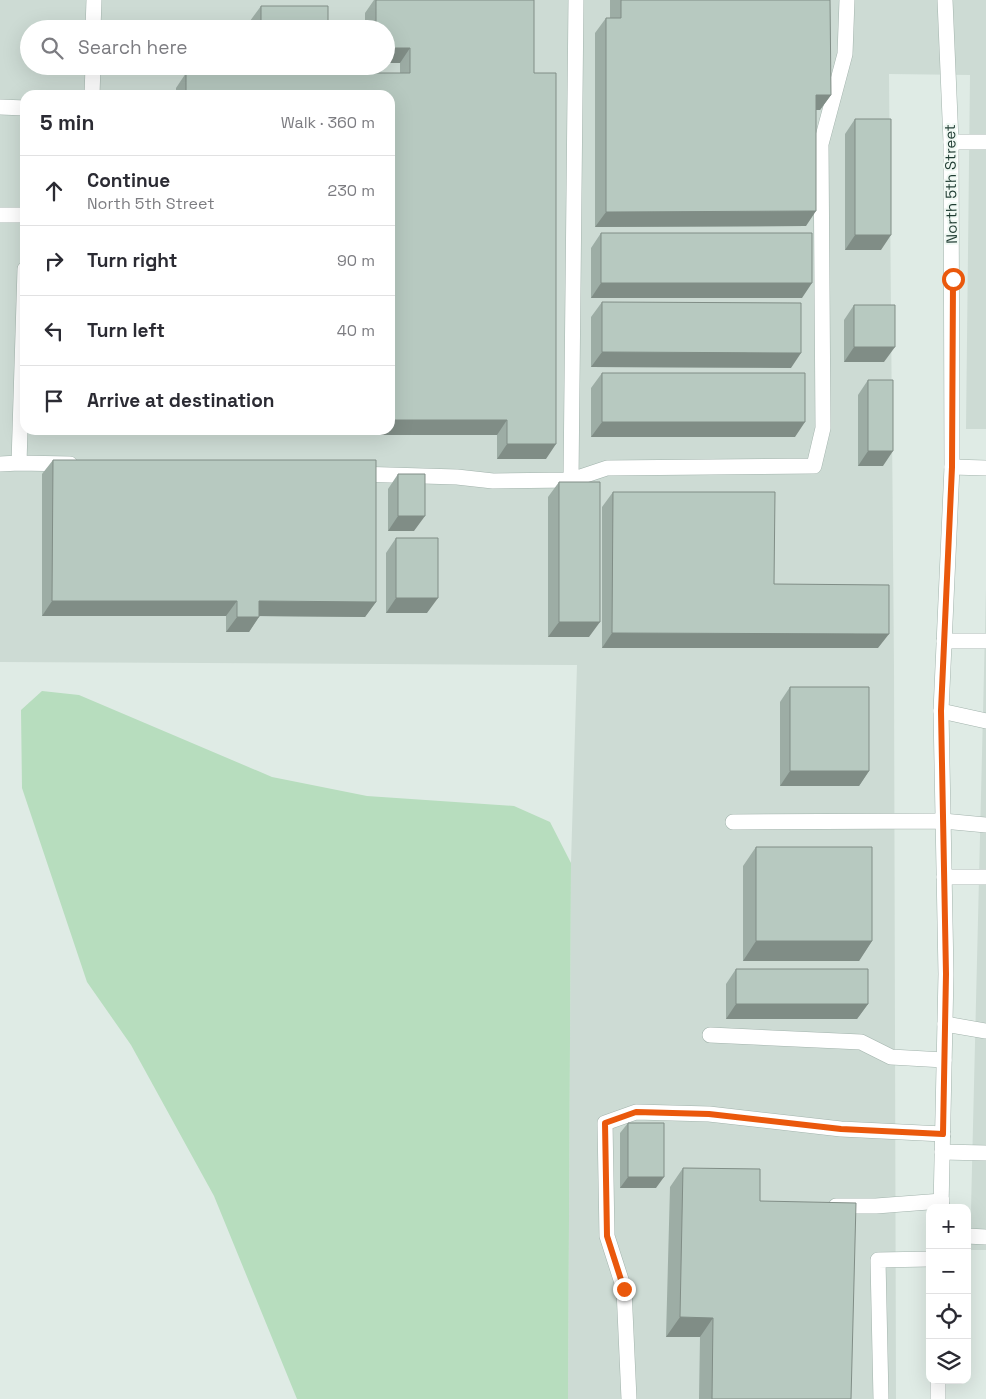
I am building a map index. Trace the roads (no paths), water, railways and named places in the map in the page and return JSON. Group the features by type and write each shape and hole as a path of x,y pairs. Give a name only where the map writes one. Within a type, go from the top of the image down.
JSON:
{"street":[{"path":"93,20 94,0"},
{"path":"571,480 576,0"},
{"path":"339,473 458,477 493,481 571,480 607,468 814,466 823,428 821,144 845,54 847,0"},
{"name":"North 5th Street","path":"941,1204 945,1024 941,711 952,467 951,142 945,0"},
{"path":"92,75 92,90"},
{"path":"0,107 20,108"},
{"path":"951,142 986,142"},
{"path":"0,215 20,215"},
{"path":"19,463 20,431"},
{"path":"0,464 83,465"},
{"path":"952,467 986,468"},
{"path":"944,640 986,641"},
{"path":"941,711 986,721"},
{"path":"733,822 943,821 986,825"},
{"path":"944,877 986,877"},
{"path":"945,1024 986,1031"},
{"path":"710,1035 861,1042 891,1057 944,1060"},
{"path":"629,1399 624,1289 607,1236 605,1123 636,1112 709,1114 841,1129 943,1134"},
{"path":"942,1152 986,1153"},
{"path":"821,1206 926,1205"},
{"path":"971,1236 986,1236"},
{"path":"881,1399 878,1260 926,1259"},
{"path":"938,1384 938,1399"}]}
